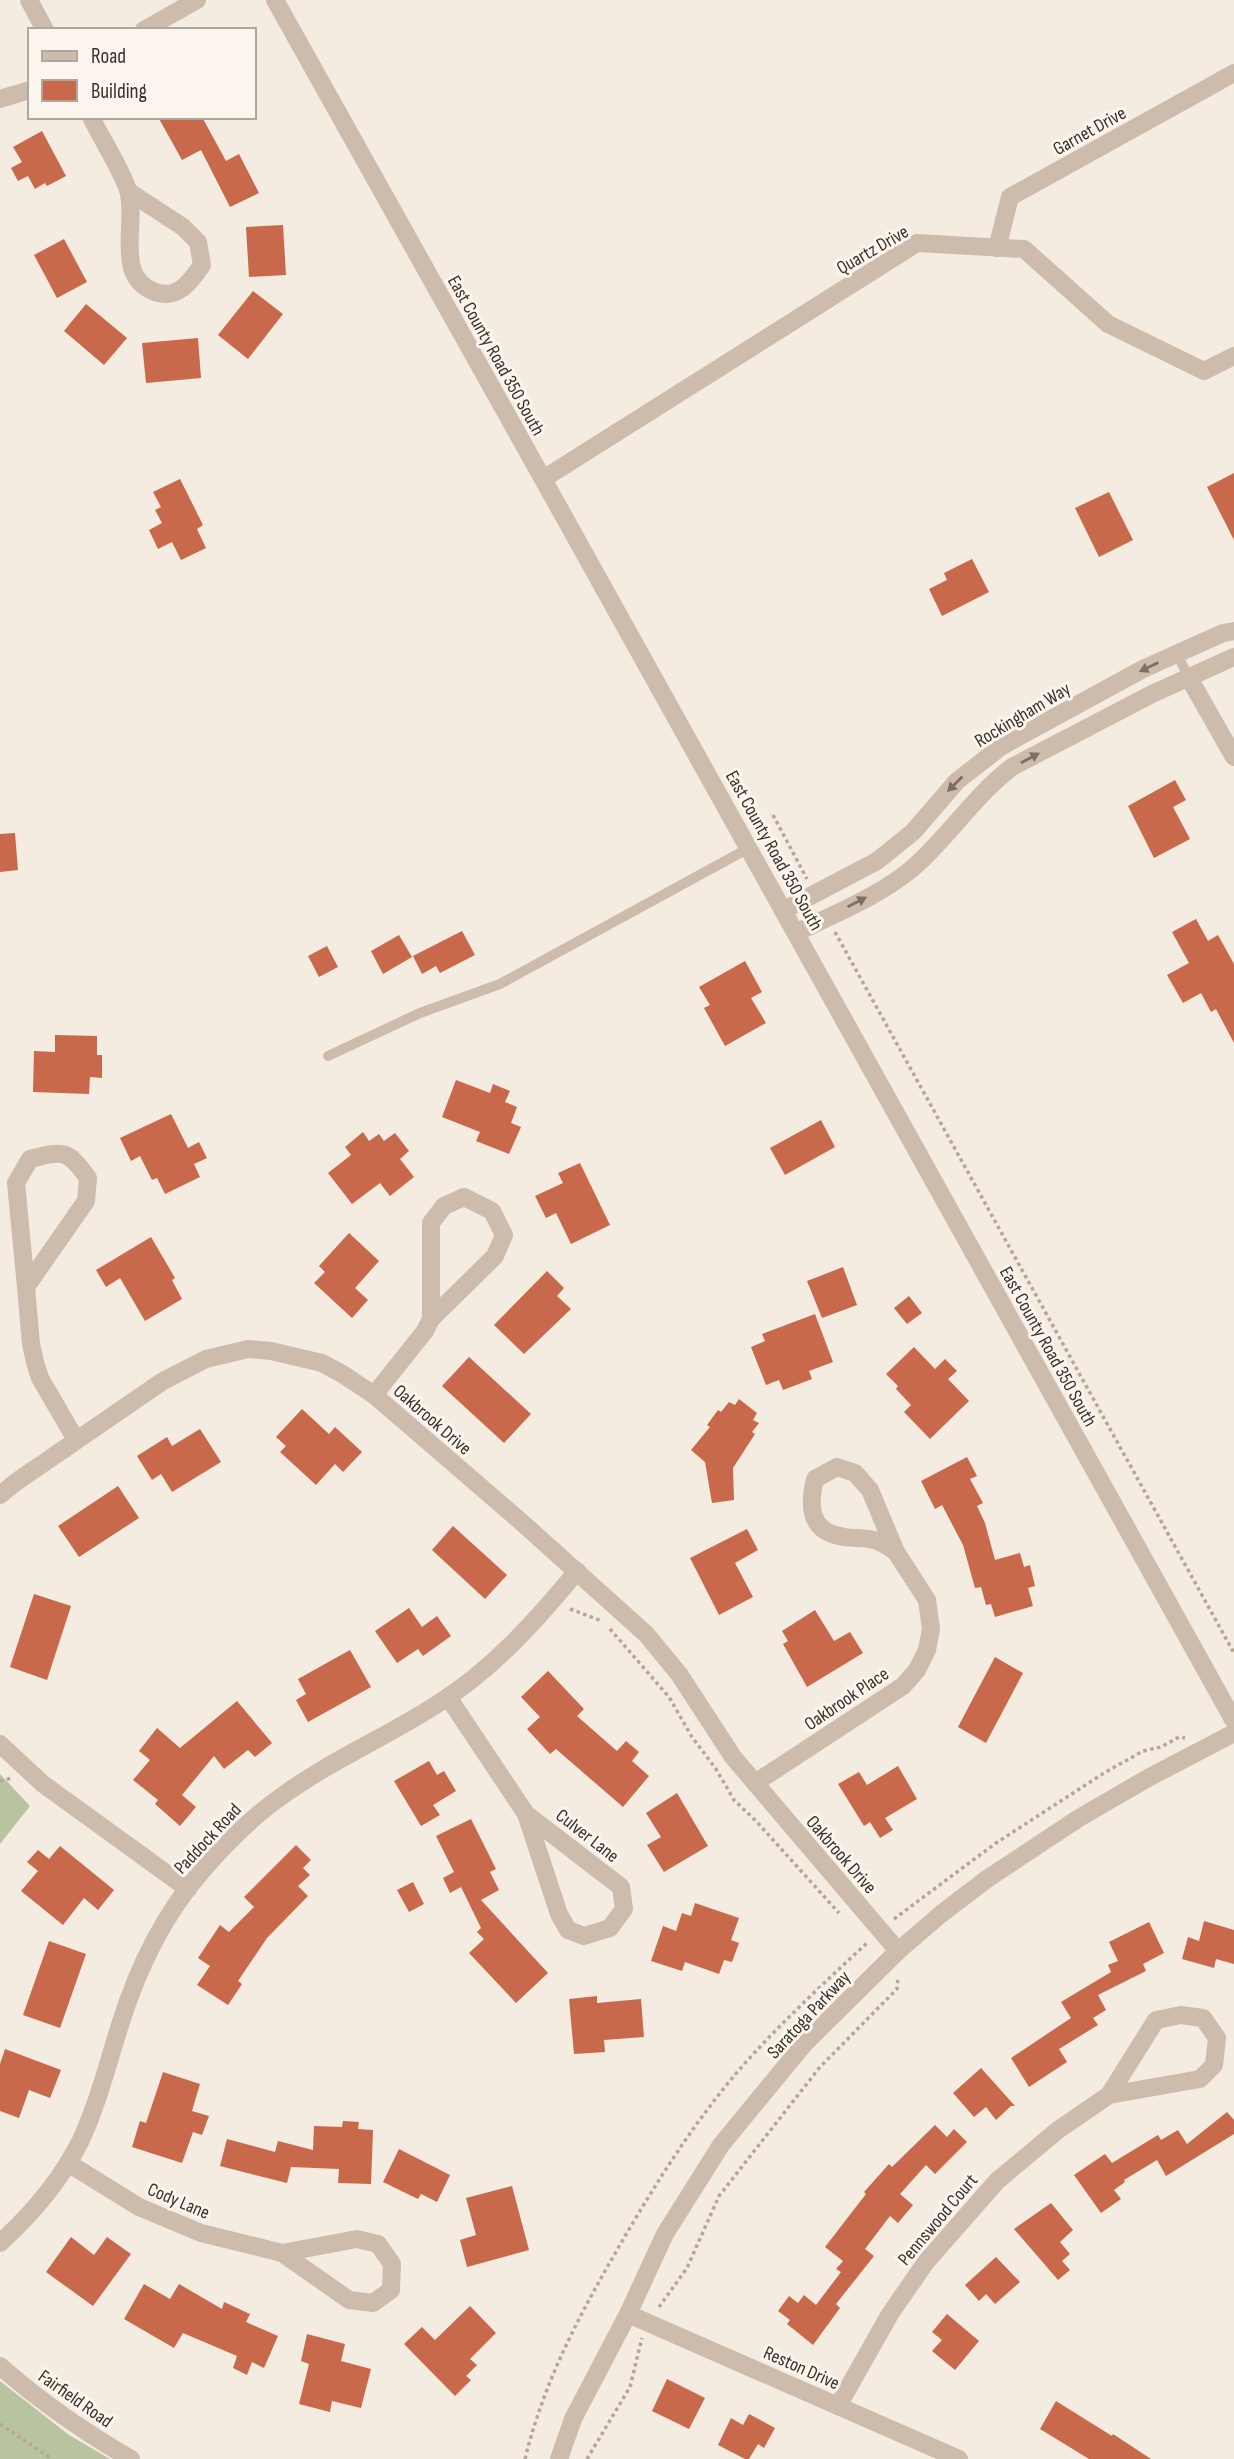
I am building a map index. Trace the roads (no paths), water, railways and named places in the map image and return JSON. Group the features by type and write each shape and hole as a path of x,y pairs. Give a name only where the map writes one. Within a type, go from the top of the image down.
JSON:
{"street":[{"path":"29,0 44,28"},
{"path":"148,28 197,0"},
{"name":"East County Road 350 South","path":"275,0 1234,1721"},
{"name":"Garnet Drive","path":"997,247 1010,197 1234,73"},
{"path":"0,99 28,91"},
{"path":"92,119 128,191 130,266 144,288 164,295 187,287 202,265 198,242 183,227 128,191"},
{"name":"Quartz Drive","path":"543,479 917,243 1024,249 1108,324 1205,371 1234,356"},
{"name":"Rockingham Way","path":"784,910 877,861 913,832 957,781 1002,746 1143,669 1223,632 1234,631"},
{"path":"796,933 895,882 916,865 997,779 1024,761 1152,694 1234,657"},
{"path":"1189,678 1234,757"},
{"path":"26,1287 86,1201 88,1178 73,1157 55,1153 30,1159 16,1183 31,1344 35,1362 40,1378 76,1440"},
{"path":"374,1395 425,1331 431,1319 495,1256 503,1235 492,1211 464,1197 444,1206 431,1223 431,1319"},
{"name":"Oakbrook Drive","path":"0,1495 76,1440 186,1367 206,1359 248,1349 295,1355 322,1363 374,1395 646,1634 678,1674 733,1757 891,1957"},
{"name":"Oakbrook Place","path":"755,1783 903,1686 917,1670 927,1650 930,1615 927,1600 896,1552 870,1490 855,1473 837,1467 815,1479 810,1499 811,1514 826,1532 842,1537 876,1540 896,1552"},
{"name":"Paddock Road","path":"0,2243 43,2199 68,2163 108,2070 138,1972 161,1928 188,1889 252,1819 280,1797 448,1697 492,1663 535,1621 577,1571"},
{"name":"Culver Lane","path":"448,1697 526,1814 559,1914 568,1930 584,1936 610,1928 624,1909 621,1887 526,1814"},
{"name":"Saratoga Parkway","path":"559,2459 573,2419 628,2314 665,2234 721,2145 804,2044 891,1957 987,1879 1079,1818 1234,1733"},
{"path":"0,1744 43,1784 188,1889"},
{"name":"Pennswood Court","path":"838,2406 890,2314 926,2262 997,2181 1030,2152 1109,2095 1156,2020 1181,2015 1203,2018 1217,2038 1214,2065 1200,2079 1109,2095"},
{"name":"Cody Lane","path":"68,2163 139,2207 201,2233 282,2253 349,2300 373,2303 391,2290 392,2264 378,2244 357,2239 282,2253"},
{"name":"Reston Drive","path":"628,2314 959,2459"},
{"name":"Fairfield Road","path":"0,2367 86,2433 131,2459"}],"lane":[{"path":"1177,654 1189,678"},
{"path":"983,761 997,779"},
{"path":"328,1056 421,1013 500,984 749,848"}]}
